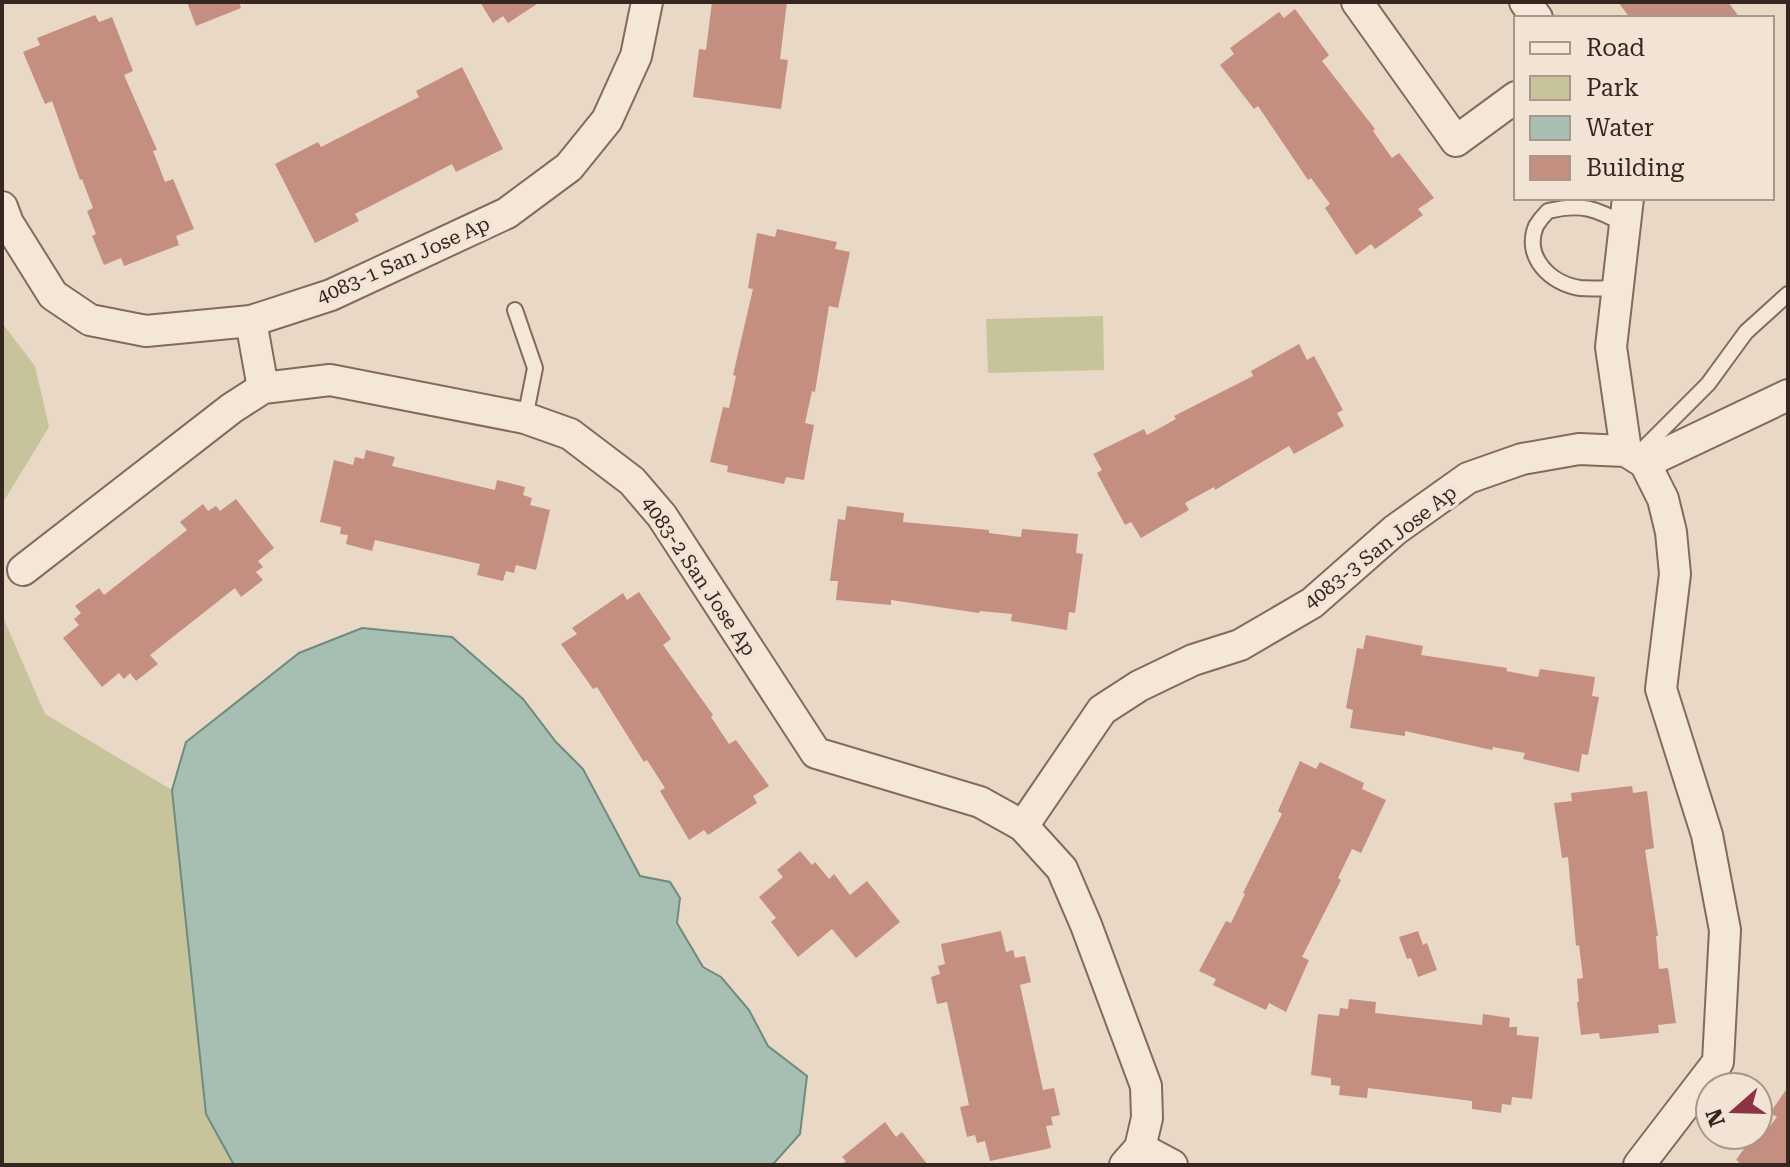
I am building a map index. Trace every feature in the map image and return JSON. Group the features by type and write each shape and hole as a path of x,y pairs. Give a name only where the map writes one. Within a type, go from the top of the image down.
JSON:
{"street":[{"name":"4083-1 San Jose Ap","path":"2,207 8,223 53,295 90,320 146,331 251,321 331,295 507,213 569,167 607,120 636,56 647,2"},
{"path":"1357,2 1456,141 1514,98"},
{"path":"1627,212 1611,347 1636,457 1663,499 1671,532 1675,574 1661,689 1707,835 1725,930 1718,1062 1639,1165"},
{"path":"251,321 263,388"},
{"name":"4083-2 San Jose Ap","path":"23,570 232,408 263,388 330,380 525,418 570,434 632,481 662,516 816,753 980,802 1023,826 1062,869 1146,1086 1147,1118 1133,1157"},
{"path":"1636,457 1788,395"},
{"name":"4083-3 San Jose Ap","path":"1023,826 1102,710 1139,686 1193,660 1240,645 1312,603 1395,530 1468,478 1522,459 1579,449 1636,457"},
{"path":"1133,1157 1172,1165"}],"lane":[{"path":"1618,288 1579,288 1560,282 1544,272 1533,250 1536,227 1548,211 1571,205 1627,212"},
{"path":"1636,457 1708,384 1746,332 1788,294"},
{"path":"515,310 535,368 525,418"}],"green space":[{"path":"1103,316 1104,370 988,373 986,319"},
{"path":"2,323 35,366 49,427 2,504"},
{"path":"2,615 45,714 172,790 206,1114 234,1165 2,1165"}],"water":[{"path":"362,628 452,637 523,699 556,742 583,769 640,876 670,882 680,898 677,923 703,967 721,977 749,1010 768,1046 807,1076 800,1134 775,1162 771,1165 234,1165 206,1114 172,790 186,742 299,653"}],"building":[{"path":"187,2 239,2 241,8 196,26"},
{"path":"480,2 540,2 508,23 503,16 493,23"},
{"path":"712,2 787,2 780,59 788,60 781,109 693,97 699,49 706,50"},
{"path":"1618,2 1728,2 1738,16 1628,16"},
{"path":"1295,9 1329,55 1322,61 1375,129 1373,131 1392,158 1399,153 1434,198 1418,209 1423,215 1375,249 1371,244 1356,255 1325,208 1330,204 1311,178 1308,180 1258,106 1254,109 1220,65 1234,54 1230,48 1279,12 1284,18"},
{"path":"95,15 99,22 112,17 133,71 124,75 157,150 153,151 165,182 173,179 194,229 176,236 179,245 124,266 121,258 104,265 92,236 96,234 87,211 93,208 82,179 52,101 45,104 23,52 40,45 37,38"},
{"path":"462,67 503,149 456,172 452,164 355,214 359,221 315,243 275,164 318,142 321,147 419,97 416,91"},
{"path":"777,229 837,242 835,249 850,252 838,308 829,306 815,392 812,391 805,423 814,425 804,480 786,477 784,484 727,472 728,466 710,462 723,407 729,408 736,376 733,375 753,289 748,288 757,233 775,237"},
{"path":"1299,344 1307,360 1314,356 1343,410 1337,413 1344,426 1294,454 1289,446 1215,490 1214,487 1185,503 1189,510 1141,538 1131,522 1125,525 1097,473 1102,470 1093,454 1144,429 1147,435 1176,419 1174,416 1253,376 1251,371"},
{"path":"366,450 395,457 392,466 495,490 497,480 525,487 523,495 532,498 530,505 550,510 536,570 516,565 514,573 506,571 503,581 477,575 480,564 375,540 372,551 346,544 348,535 340,534 341,527 320,522 334,460 353,465 355,457 364,459"},
{"path":"236,499 274,548 258,561 263,567 256,572 263,580 241,597 235,588 150,655 158,664 136,681 130,673 124,679 119,673 102,687 63,638 79,625 74,619 81,613 75,606 99,588 104,595 187,530 180,522 203,504 208,511 216,506 220,511"},
{"path":"847,506 904,513 903,522 989,530 989,533 1021,537 1022,529 1078,534 1076,553 1083,554 1075,613 1069,612 1067,630 1011,621 1012,614 979,613 891,600 891,605 836,600 838,581 830,581 838,519 845,520"},
{"path":"639,592 671,639 663,645 713,715 711,717 729,744 736,740 769,786 753,796 757,803 708,835 704,830 689,840 660,791 665,788 647,760 644,762 597,687 593,689 561,644 577,634 572,628 623,593 627,600"},
{"path":"1366,635 1423,646 1421,655 1507,668 1506,671 1538,677 1540,669 1595,677 1592,696 1599,697 1588,755 1582,754 1579,772 1523,759 1525,753 1493,747 1492,750 1405,731 1405,736 1350,728 1353,710 1346,708 1357,648 1363,649"},
{"path":"1300,761 1316,769 1320,762 1364,783 1362,789 1386,800 1361,853 1352,849 1338,878 1341,880 1302,957 1309,960 1286,1012 1269,1003 1266,1010 1213,985 1216,979 1199,971 1226,921 1231,923 1245,894 1282,814 1278,811"},
{"path":"1632,786 1633,793 1647,791 1654,848 1645,850 1658,936 1659,969 1668,968 1676,1023 1658,1025 1659,1033 1600,1039 1599,1033 1581,1035 1577,979 1583,978 1579,945 1576,946 1568,857 1562,858 1554,803 1572,801 1571,793"},
{"path":"800,851 812,865 815,862 829,879 834,874 850,895 867,881 900,922 856,958 832,929 798,957 771,922 776,918 759,897 783,877 777,870"},
{"path":"1001,931 1006,952 1013,950 1015,958 1025,956 1031,982 1020,985 1043,1090 1054,1088 1060,1115 1051,1117 1053,1125 1046,1126 1051,1148 990,1161 985,1141 977,1143 975,1135 967,1137 960,1107 969,1105 947,1002 937,1004 931,977 940,974 938,966 945,964 941,944"},
{"path":"1418,931 1423,945 1427,943 1437,970 1418,977 1399,937"},
{"path":"1349,999 1376,1002 1375,1013 1482,1025 1483,1014 1510,1018 1509,1027 1517,1027 1517,1035 1539,1037 1532,1099 1512,1097 1511,1105 1502,1104 1501,1113 1472,1109 1472,1101 1368,1088 1367,1098 1339,1095 1340,1086 1331,1085 1331,1078 1311,1075 1318,1014 1339,1016 1340,1008 1348,1009"},
{"path":"1788,1087 1788,1165 1737,1165 1739,1162 1736,1160 1742,1151 1774,1151 1774,1121 1777,1117 1774,1107"},
{"path":"885,1122 896,1137 902,1132 928,1165 841,1165 846,1161 842,1157"}]}
